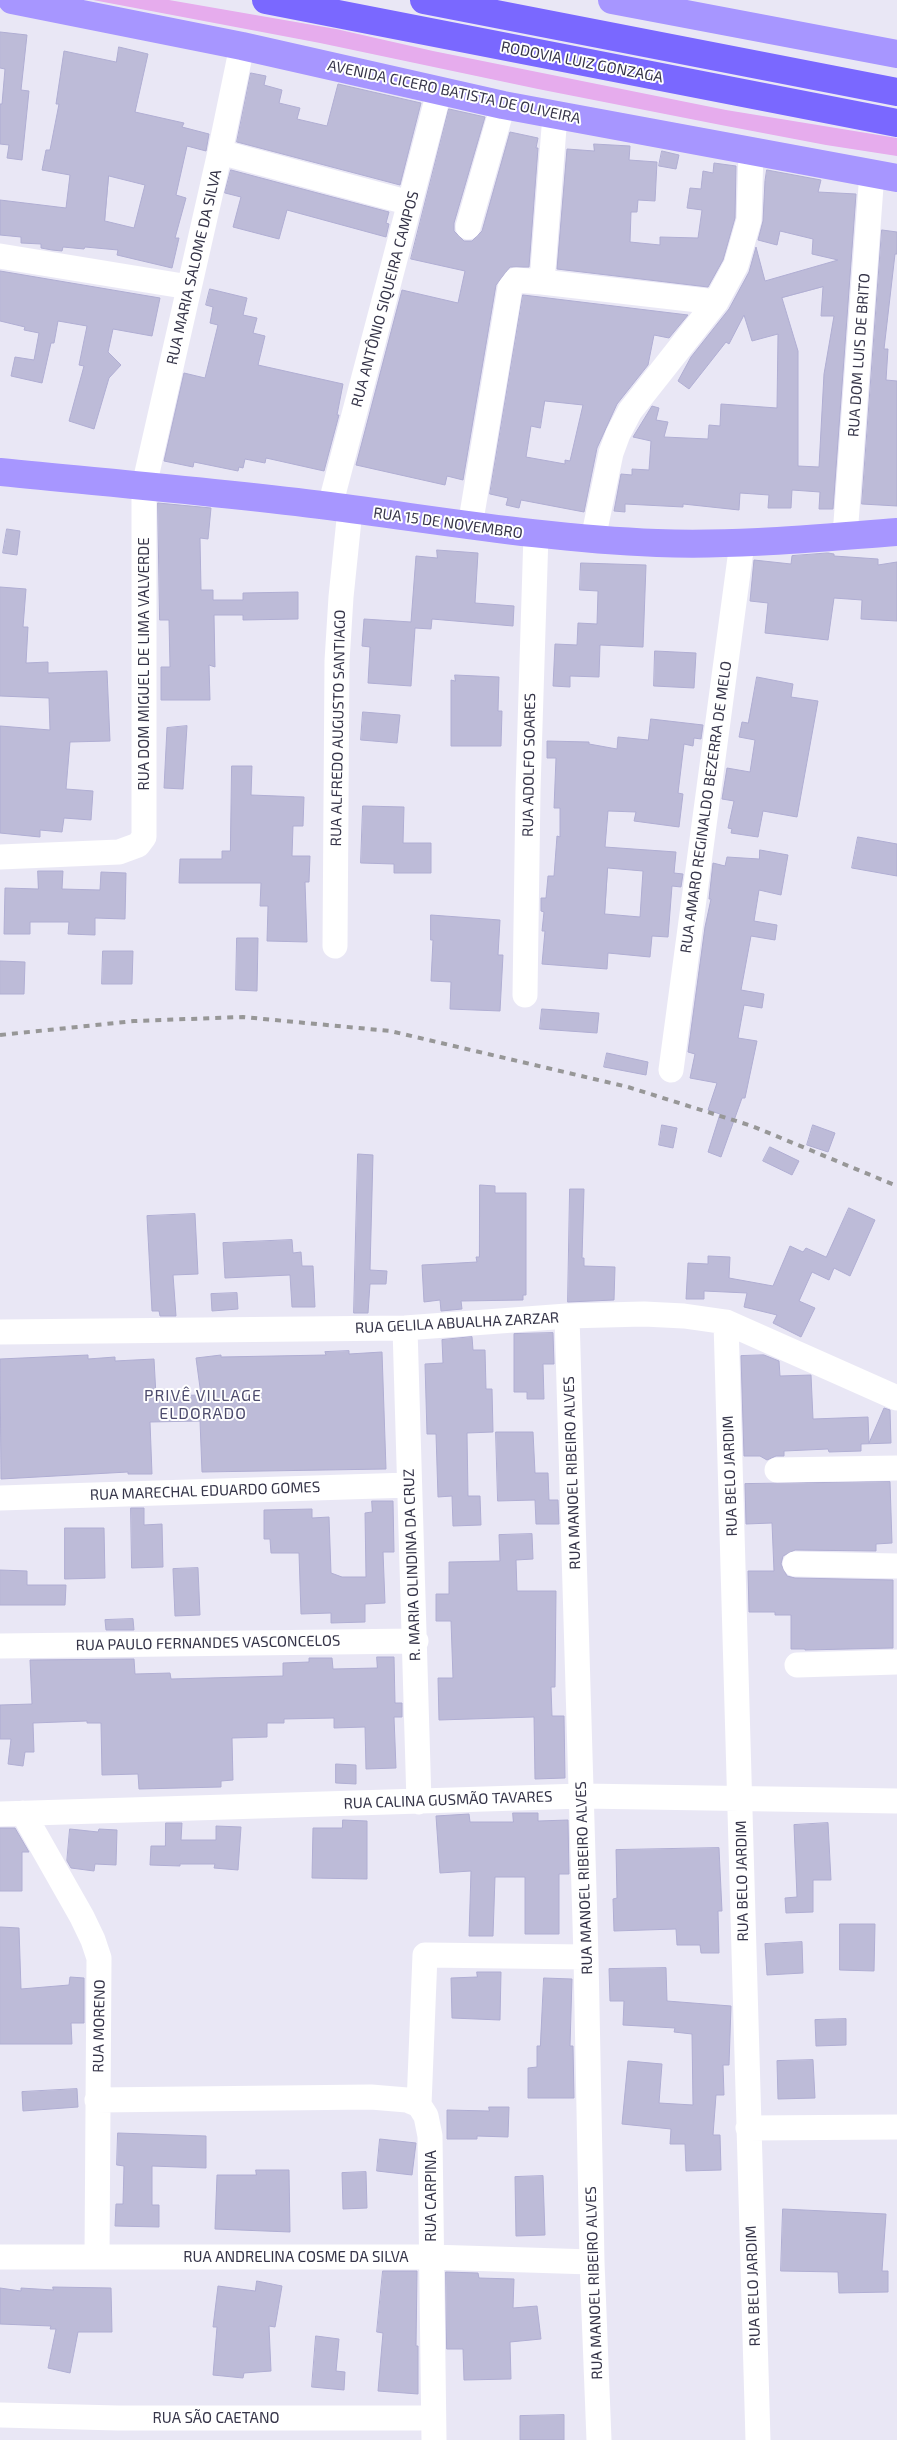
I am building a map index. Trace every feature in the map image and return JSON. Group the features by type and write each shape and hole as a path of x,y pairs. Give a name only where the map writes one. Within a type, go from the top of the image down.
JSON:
{"highway":[{"name":"RODOVIA LUIZ GONZAGA","path":"266,0 897,123"},
{"name":"RODOVIA LUIZ GONZAGA","path":"424,0 897,92"}],"main road":[{"name":"AVENIDA CICERO BATISTA DE OLIVEIRA","path":"12,0 242,46 503,105 885,176"},
{"path":"612,0 897,54"},
{"name":"RUA 15 DE NOVEMBRO","path":"0,472 340,508 470,526 593,539 658,543 742,543 897,532"}],"street":[{"name":"RUA MARIA SALOME DA SILVA","path":"144,486 220,152 242,46"},
{"name":"RUA ANTÔNIO SIQUEIRA CAMPOS","path":"340,508 410,203 439,92"},
{"path":"468,227 503,105"},
{"path":"542,282 555,114"},
{"path":"220,152 410,203"},
{"path":"593,539 607,470 618,434 626,418 647,386 716,302 732,275 744,242 749,220 752,152"},
{"name":"RUA DOM LUIS DE BRITO","path":"845,536 885,176"},
{"path":"0,256 189,287"},
{"path":"470,526 510,288 516,280 716,302"},
{"name":"RUA DOM MIGUEL DE LIMA VALVERDE","path":"0,857 119,852 130,850 142,841 145,816 144,486"},
{"name":"RUA ALFREDO AUGUSTO SANTIAGO","path":"335,946 337,661 341,597 340,508"},
{"name":"RUA ADOLFO SOARES","path":"525,996 528,790 536,534"},
{"name":"RUA AMARO REGINALDO BEZERRA DE MELO","path":"671,1070 742,543"},
{"name":"RUA GELILA ABUALHA ZARZAR","path":"0,1332 405,1328 568,1316 644,1314 692,1316 726,1322 897,1398"},
{"name":"RUA MANOEL RIBEIRO ALVES","path":"568,1316 582,1796 592,2262 599,2440"},
{"name":"RUA BELO JARDIM","path":"726,1322 758,2440"},
{"name":"R. MARIA OLINDINA DA CRUZ","path":"405,1328 409,1485 416,1641 419,1802"},
{"path":"777,1470 897,1468"},
{"name":"RUA MARECHAL EDUARDO GOMES","path":"0,1498 409,1485"},
{"path":"795,1564 897,1566"},
{"name":"RUA PAULO FERNANDES VASCONCELOS","path":"0,1646 416,1641"},
{"path":"797,1665 897,1662"},
{"name":"RUA CALINA GUSMÃO TAVARES","path":"12,1813 582,1796 897,1801"},
{"name":"RUA MORENO","path":"12,1813 82,1918 97,1951 100,2012 97,2100 97,2257"},
{"name":"RUA CARPINA","path":"433,2429 430,2136 426,2116 419,2105 424,1955 586,1957"},
{"path":"97,2100 353,2097 407,2100 419,2105"},
{"path":"748,2128 897,2128"},
{"name":"RUA ANDRELINA COSME DA SILVA","path":"0,2257 431,2257 592,2262"},
{"name":"RUA SÃO CAETANO","path":"0,2415 433,2429"}],"shaded area":[{"path":"93,0 169,0 336,29 433,51 726,110 897,138 897,156 721,125 320,43"}],"building":[{"path":"0,32 27,35 21,90 29,91 22,160 7,158 9,145 0,144 0,104 2,104 5,69 0,68"},
{"path":"119,47 148,54 135,112 184,123 182,127 209,134 206,151 187,146 176,195 186,198 175,238 179,238 172,268 117,255 118,250 63,247 62,251 52,250 41,248 41,244 21,243 21,237 0,235 0,200 66,208 70,175 42,170 46,150 50,150 59,104 56,104 64,51 116,62","holes":["109,176 145,185 134,228 105,221"]},
{"path":"251,73 266,76 264,85 282,90 279,103 300,108 297,119 327,126 338,84 421,103 400,185 237,142"},
{"path":"449,109 485,117 454,223 454,231 464,241 472,241 482,231 510,132 538,138 536,148 538,148 529,267 510,267 496,285 463,480 447,476 445,485 356,465 402,290 458,303 465,271 411,259"},
{"path":"594,144 630,146 629,160 657,162 655,201 638,200 637,212 631,212 630,242 660,245 660,237 698,238 702,210 687,208 690,188 701,189 703,171 713,173 714,163 736,166 735,218 723,260 708,287 557,269 567,149 594,151"},
{"path":"662,151 679,155 676,169 659,166"},
{"path":"231,170 389,212 386,223 389,224 386,237 287,210 279,239 233,227 241,197 225,193"},
{"path":"767,170 821,180 818,192 856,194 833,509 819,509 820,492 792,490 791,508 768,508 769,495 740,493 739,510 683,504 683,507 625,504 625,512 614,511 621,474 632,475 632,469 649,470 651,441 633,437 652,406 659,408 656,420 668,422 664,437 708,439 709,425 720,426 721,404 777,408 778,334 752,341 744,315 729,344 726,342 689,389 678,381 691,357 729,309 749,272 756,247 765,281 838,260 812,254 813,239 780,231 777,245 758,240 763,221","holes":["823,287 821,316 834,316 824,374 819,467 798,466 798,351 782,298"]},
{"path":"882,230 897,232 897,254 895,254 884,349 888,349 886,380 897,381 897,506 862,504"},
{"path":"0,271 160,298 152,336 113,329 108,352 121,365 109,378 94,429 69,421 84,366 79,365 87,326 58,321 54,343 51,343 42,383 11,376 15,357 34,360 39,333 24,330 25,327 0,321"},
{"path":"210,289 247,298 243,315 257,318 253,333 265,336 258,365 343,384 337,415 339,415 324,471 266,458 265,463 245,459 243,468 239,467 238,471 194,462 193,467 164,461 184,373 205,378 218,325 210,323 213,307 206,305"},
{"path":"523,295 688,315 669,338 654,335 648,365 617,404 597,448 584,512 521,500 519,508 506,505 508,498 490,494","holes":["545,401 583,405 570,461 565,460 565,464 526,457 531,426 540,428"]},
{"path":"158,503 211,508 208,539 200,538 201,590 213,590 213,600 243,600 243,593 298,592 298,619 243,620 243,615 214,615 215,667 209,665 210,700 161,700 161,667 170,667 169,620 160,620"},
{"path":"7,529 20,531 17,555 3,553"},
{"path":"437,550 478,553 475,603 514,606 513,626 432,619 431,629 415,628 411,686 368,683 370,647 362,646 364,619 411,622 416,556 437,558"},
{"path":"834,554 834,556 878,559 878,565 897,562 897,621 861,619 862,600 834,598 828,640 765,633 768,603 750,601 754,560 791,564 792,556"},
{"path":"581,563 646,565 643,647 600,645 599,677 570,676 570,687 553,686 555,644 577,645 578,623 597,624 598,591 580,590"},
{"path":"0,587 26,589 23,627 28,627 26,663 48,662 48,673 107,671 110,741 70,742 66,789 93,791 91,820 64,818 62,832 40,830 40,837 0,833 0,726 50,730 49,698 0,696"},
{"path":"655,651 696,653 694,688 654,686"},
{"path":"455,675 499,677 498,711 502,711 501,746 451,746 451,680 455,681"},
{"path":"757,677 793,684 791,697 818,701 797,817 763,811 758,837 731,833 732,829 728,828 734,801 722,799 727,768 750,772 755,740 739,737 742,722 748,723"},
{"path":"363,712 400,715 397,743 361,740"},
{"path":"651,719 703,725 701,739 694,738 693,746 684,744 678,793 683,794 679,827 634,821 636,812 608,811 605,847 676,852 674,873 683,874 681,887 672,886 668,937 652,936 650,957 608,953 607,969 542,964 545,931 542,931 544,912 541,911 541,898 546,898 548,876 554,876 557,836 560,837 560,808 554,808 556,758 547,758 547,741 589,742 589,744 617,749 618,737 648,740","holes":["608,868 643,871 640,917 605,914"]},
{"path":"187,726 183,789 164,788 167,728"},
{"path":"232,766 252,766 251,795 304,797 303,826 293,826 292,856 310,856 309,882 305,882 307,942 267,941 268,906 260,906 261,883 179,883 180,859 222,859 222,851 230,851"},
{"path":"363,806 404,807 403,843 431,843 431,873 394,873 394,864 361,863"},
{"path":"858,837 897,844 897,876 852,868"},
{"path":"760,850 788,855 781,895 759,890 754,921 777,925 775,940 751,936 741,990 764,994 762,1008 744,1005 738,1038 757,1041 745,1098 742,1098 721,1157 708,1152 720,1114 708,1110 717,1083 690,1078 695,1054 688,1052 705,927 711,899 709,899 713,863 725,866 727,857 759,859"},
{"path":"38,871 63,871 62,889 100,890 101,872 126,873 125,919 95,918 95,935 68,934 69,922 30,922 30,934 4,934 5,888 38,889"},
{"path":"431,915 500,920 498,955 503,955 500,1011 450,1009 451,982 431,981 433,940 431,940"},
{"path":"237,938 258,938 257,991 236,990"},
{"path":"103,951 133,951 132,984 102,984"},
{"path":"0,961 25,962 24,994 0,994"},
{"path":"542,1009 599,1013 597,1033 540,1029"},
{"path":"607,1053 648,1062 646,1075 604,1067"},
{"path":"662,1125 677,1128 673,1148 659,1145"},
{"path":"813,1125 835,1133 828,1152 807,1145"},
{"path":"770,1147 799,1161 792,1175 763,1161"},
{"path":"358,1154 373,1155 370,1270 387,1271 386,1284 370,1284 368,1313 354,1313"},
{"path":"480,1185 495,1186 495,1193 526,1193 526,1295 523,1295 523,1300 461,1301 462,1309 441,1311 440,1300 424,1302 422,1265 477,1262 476,1257 479,1257"},
{"path":"570,1189 584,1189 582,1258 584,1258 584,1266 615,1267 614,1300 568,1302"},
{"path":"849,1208 875,1220 850,1276 834,1268 829,1280 812,1272 799,1301 815,1308 801,1337 773,1323 777,1315 744,1307 747,1293 704,1291 704,1299 686,1299 688,1263 708,1264 708,1256 730,1257 729,1278 773,1286 790,1246 803,1252 806,1248 826,1257"},
{"path":"195,1214 198,1274 173,1275 176,1316 160,1316 159,1311 152,1311 147,1216"},
{"path":"292,1240 293,1253 301,1252 302,1266 313,1266 315,1307 292,1307 290,1275 225,1278 223,1243"},
{"path":"237,1293 238,1309 212,1311 211,1294"},
{"path":"553,1333 554,1364 543,1364 544,1399 527,1399 527,1392 514,1392 514,1334"},
{"path":"472,1337 473,1350 485,1350 486,1389 492,1389 493,1432 467,1433 468,1496 480,1496 481,1525 453,1526 452,1496 438,1497 436,1434 427,1434 425,1364 443,1363 442,1340"},
{"path":"349,1351 349,1354 382,1352 386,1469 202,1472 200,1421 150,1422 152,1474 128,1474 128,1472 1,1479 0,1359 88,1355 88,1359 115,1357 115,1361 154,1359 156,1396 201,1395 196,1358 221,1355 221,1357 326,1355 325,1352"},
{"path":"764,1355 779,1361 780,1376 811,1375 813,1419 868,1417 869,1443 884,1408 890,1410 891,1443 861,1444 861,1451 829,1452 828,1449 784,1451 784,1456 776,1456 767,1460 760,1456 744,1456 741,1356"},
{"path":"496,1432 533,1432 535,1473 548,1473 549,1500 558,1500 559,1524 536,1524 535,1500 498,1501"},
{"path":"890,1482 892,1543 876,1544 876,1551 795,1550 783,1556 781,1564 787,1576 795,1578 893,1580 893,1648 791,1649 791,1615 775,1615 775,1612 749,1612 748,1571 774,1571 772,1523 746,1524 745,1484"},
{"path":"372,1501 393,1501 394,1552 383,1552 385,1603 365,1604 365,1622 331,1623 331,1613 301,1614 299,1553 271,1553 270,1539 264,1539 264,1510 312,1509 312,1518 329,1517 331,1573 342,1577 366,1577 365,1513 372,1512"},
{"path":"131,1508 144,1508 144,1525 162,1524 163,1567 132,1568"},
{"path":"65,1528 104,1528 105,1578 65,1579"},
{"path":"532,1534 533,1559 516,1560 517,1591 556,1591 555,1687 551,1687 552,1716 564,1716 565,1778 535,1779 534,1717 439,1720 438,1678 453,1678 451,1621 436,1621 436,1594 449,1594 449,1562 500,1561 499,1535"},
{"path":"198,1568 200,1615 175,1616 173,1569"},
{"path":"0,1570 27,1571 27,1585 66,1585 65,1605 0,1605"},
{"path":"133,1619 134,1630 106,1630 105,1620"},
{"path":"377,1657 394,1657 395,1703 402,1703 402,1717 394,1717 396,1768 366,1769 365,1727 334,1728 334,1718 284,1719 284,1723 267,1723 267,1737 232,1738 233,1780 221,1781 221,1787 139,1789 138,1774 102,1775 101,1723 87,1723 87,1721 33,1723 34,1752 25,1752 23,1766 8,1764 11,1739 0,1739 0,1705 32,1704 30,1660 134,1659 135,1674 170,1673 171,1679 283,1676 283,1663 309,1662 309,1658 332,1658 333,1669 377,1668"},
{"path":"336,1764 356,1765 356,1784 336,1783"},
{"path":"513,1813 538,1813 538,1821 568,1820 569,1874 559,1874 559,1934 525,1934 525,1877 495,1877 493,1936 469,1936 471,1871 440,1873 436,1816 469,1814 470,1822 513,1822"},
{"path":"343,1820 367,1821 367,1879 312,1878 313,1828 342,1828"},
{"path":"166,1823 182,1823 181,1840 216,1840 216,1826 241,1827 238,1870 214,1868 215,1864 150,1865 151,1846 165,1846"},
{"path":"828,1823 831,1880 813,1880 813,1912 786,1913 785,1898 797,1897 794,1825"},
{"path":"0,1828 15,1828 29,1852 22,1852 22,1891 0,1891"},
{"path":"70,1829 98,1832 99,1829 117,1830 116,1865 95,1864 94,1871 71,1868 67,1861"},
{"path":"719,1848 722,1911 718,1911 719,1953 701,1953 700,1945 677,1945 676,1929 614,1931 613,1899 617,1898 616,1850"},
{"path":"840,1924 875,1924 874,1971 840,1970"},
{"path":"0,1927 19,1928 21,1989 69,1985 70,1977 84,1978 84,2023 71,2023 72,2044 0,2044"},
{"path":"802,1942 803,1973 767,1975 765,1944"},
{"path":"666,1968 667,2001 731,2006 729,2065 723,2065 724,2095 716,2095 713,2135 720,2135 721,2170 686,2171 685,2144 670,2144 671,2129 622,2124 628,2061 662,2064 659,2103 693,2105 692,2034 674,2032 675,2028 623,2025 624,2001 610,2001 609,1969"},
{"path":"477,1972 501,1972 500,2020 452,2018 451,1978 477,1977"},
{"path":"544,1978 572,1979 570,2046 573,2046 574,2098 528,2098 528,2068 537,2067 537,2046 540,2046"},
{"path":"846,2019 846,2045 816,2046 815,2020"},
{"path":"813,2060 815,2098 778,2099 777,2061"},
{"path":"77,2089 78,2107 23,2111 22,2092"},
{"path":"489,2107 509,2107 508,2137 477,2136 477,2139 447,2139 447,2110 489,2111"},
{"path":"118,2133 206,2136 206,2168 152,2166 152,2205 159,2205 159,2227 115,2226 116,2204 123,2204 124,2166 117,2165"},
{"path":"380,2139 416,2143 412,2175 377,2171"},
{"path":"256,2170 289,2170 290,2232 215,2229 217,2175 256,2175"},
{"path":"366,2172 367,2208 343,2209 342,2173"},
{"path":"543,2176 545,2235 516,2236 515,2177"},
{"path":"783,2209 886,2214 882,2271 888,2271 888,2292 839,2293 838,2272 781,2271"},
{"path":"383,2271 417,2271 416,2346 418,2346 418,2394 378,2391 383,2333 377,2332"},
{"path":"446,2272 478,2273 479,2278 514,2279 513,2308 537,2306 541,2339 510,2342 511,2379 464,2380 463,2349 447,2349"},
{"path":"257,2281 282,2286 275,2327 269,2326 271,2371 244,2373 243,2378 213,2375 217,2327 213,2327 218,2286 255,2291"},
{"path":"53,2287 111,2288 112,2332 78,2332 70,2373 48,2368 56,2329 50,2329 51,2326 0,2324 0,2288 21,2291 21,2288 53,2290"},
{"path":"316,2336 339,2339 336,2371 345,2372 344,2390 312,2387"},
{"path":"564,2415 564,2440 520,2440 520,2416"}],"railway":[{"path":"0,1035 134,1021 243,1017 390,1031 628,1087 752,1126 897,1186"}],"district":[{"name":"PRIVÊ VILLAGE ELDORADO","path":"203,1405"}]}
